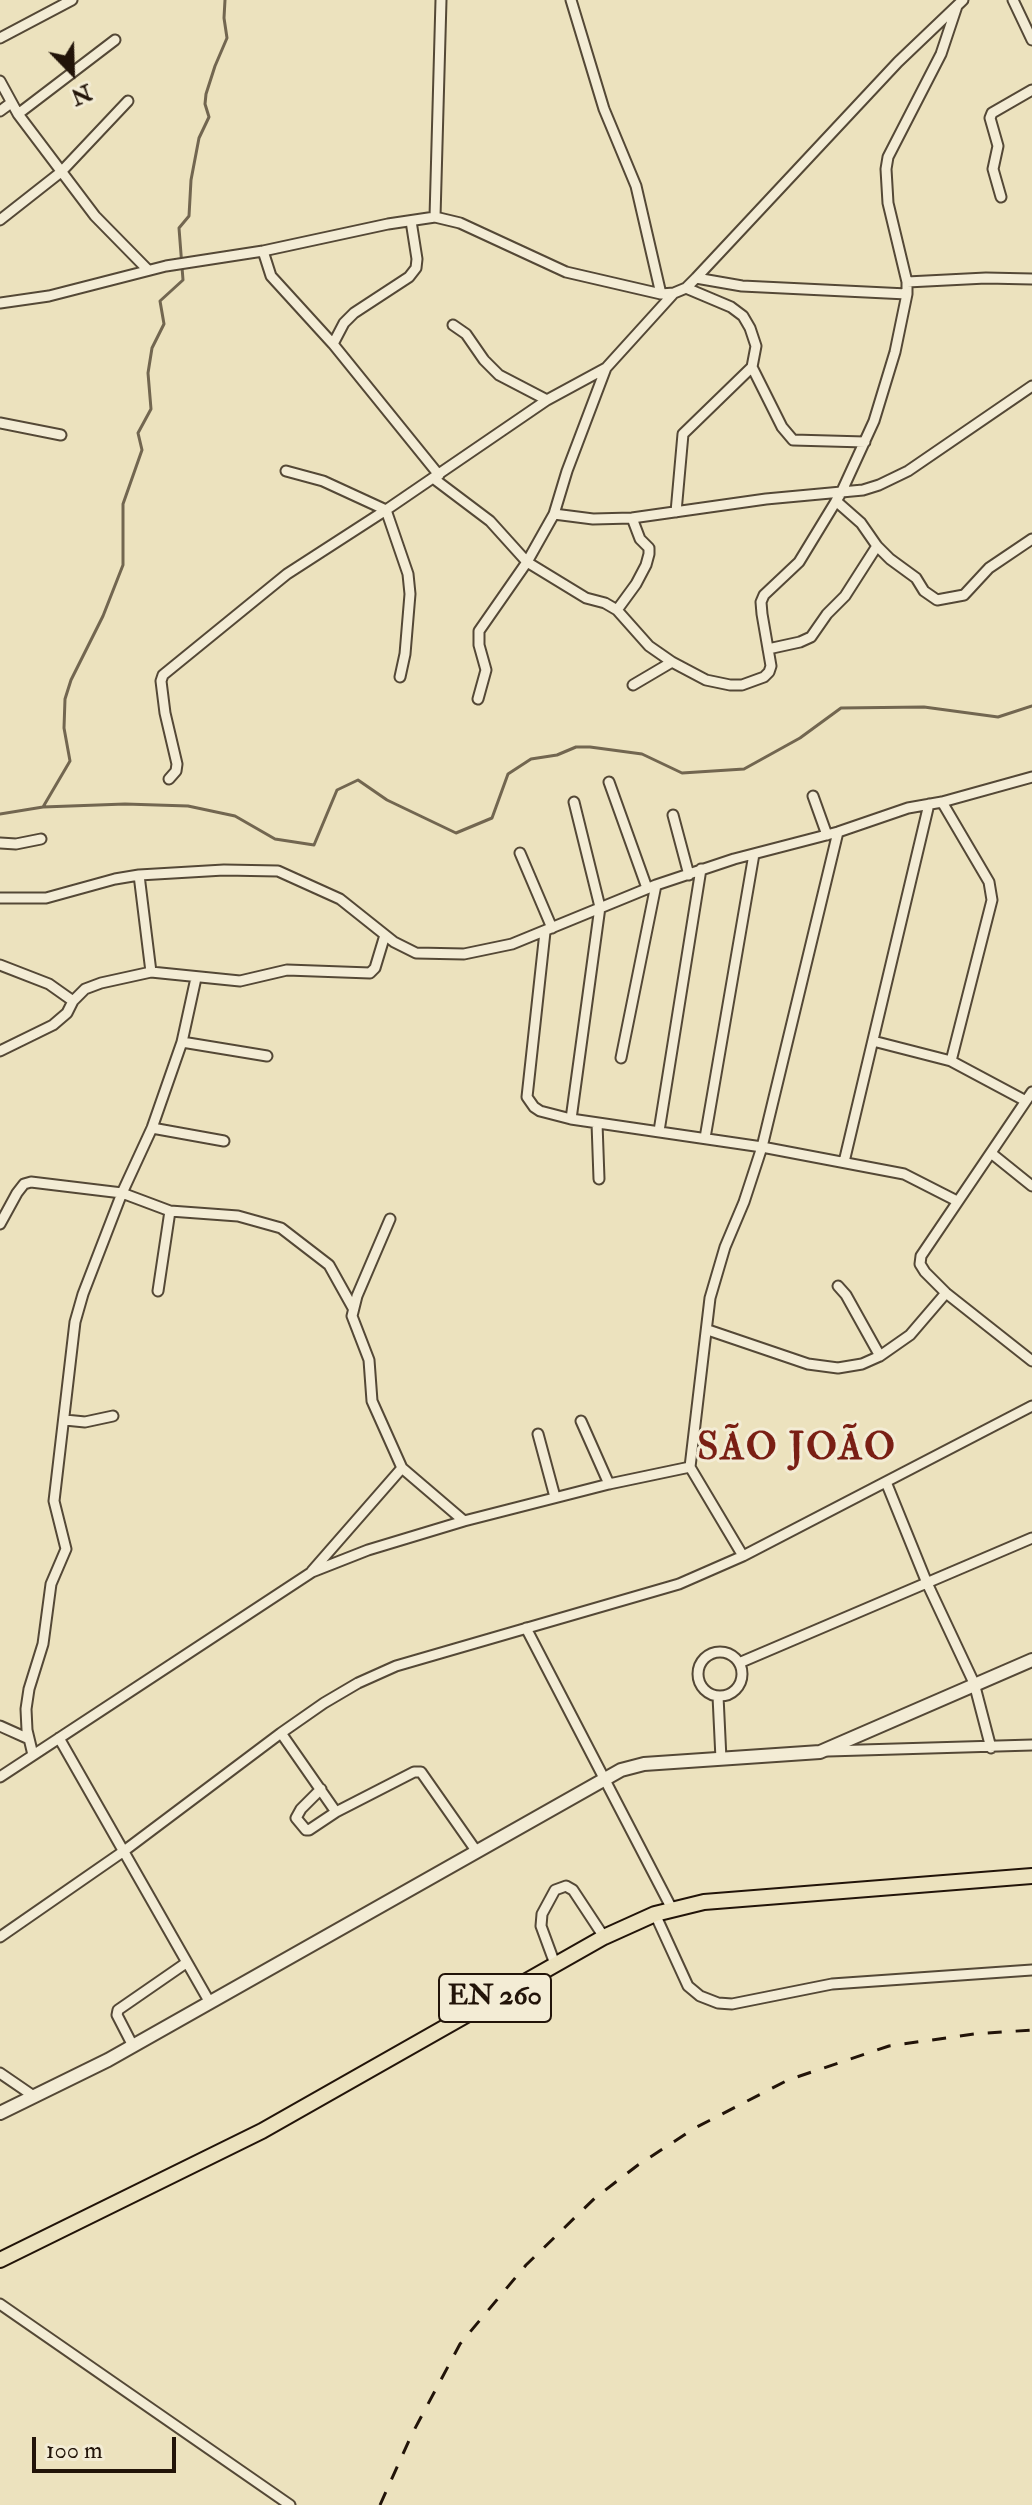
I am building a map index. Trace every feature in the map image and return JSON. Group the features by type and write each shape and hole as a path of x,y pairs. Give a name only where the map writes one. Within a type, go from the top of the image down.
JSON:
{"main road":[{"name":"EN 260","path":"0,2260 262,2131 555,1964 655,1914 704,1902 1032,1876"}],"street":[{"path":"0,38 72,0"},
{"path":"435,217 441,0"},
{"path":"571,0 604,109 636,186 661,294"},
{"path":"1013,0 1032,40"},
{"path":"0,303 49,296 210,257 263,251 435,217 460,223 566,272 661,294 674,293 686,288 696,278 898,62 960,3"},
{"path":"263,251 271,276 333,344 436,476 490,521 527,562 586,598 617,610 649,646 672,662 706,680 742,685 764,677 771,666 761,602 764,595 799,562 838,497 874,421 895,352 907,294 907,282 888,203 888,157 941,54 960,3"},
{"path":"1022,19 1032,14"},
{"path":"18,114 115,40"},
{"path":"0,81 18,114 95,216 148,270"},
{"path":"1001,197 993,169 998,146 991,115 1032,90"},
{"path":"0,220 61,172 128,101"},
{"path":"0,111 11,103"},
{"path":"333,344 344,323 354,313 409,277 416,268 411,221"},
{"path":"696,278 742,286 907,294"},
{"path":"907,282 1032,279"},
{"path":"676,512 683,434 752,367 756,346 743,316 731,307 686,288"},
{"path":"169,779 176,771 177,764 165,713 163,675 287,574 547,400 606,368 674,293"},
{"path":"453,325 466,334 499,375 547,400"},
{"path":"752,367 782,427 793,440 865,442"},
{"path":"478,699 486,670 479,645 479,631 527,562 554,514 606,368"},
{"path":"554,514 593,519 632,518 766,499 838,497 879,485 908,471 1032,386"},
{"path":"0,423 61,435"},
{"path":"286,471 323,481 386,510 408,574 410,594 400,677"},
{"path":"838,497 877,546 937,600 964,595 989,568 1032,539"},
{"path":"617,610 641,575 649,554 648,545 640,539 632,518"},
{"path":"768,649 811,637 845,596 877,546"},
{"path":"633,685 672,662"},
{"path":"0,898 46,898 139,875 224,870 278,871 340,899 394,942 416,953 441,955 488,951 701,869 833,834 908,808 1031,778"},
{"path":"609,782 652,887 621,1058"},
{"path":"743,1556 690,1467 710,1298 725,1247 762,1147 833,834 813,796"},
{"path":"571,1119 600,907 574,802"},
{"path":"942,802 989,882 992,900 951,1061"},
{"path":"844,1162 929,804"},
{"path":"673,815 689,875"},
{"path":"0,843 16,844 41,839"},
{"path":"520,853 548,930 527,1097 540,1111 571,1119 762,1147 904,1174 957,1201"},
{"path":"705,1138 754,854"},
{"path":"659,1131 701,869"},
{"path":"139,875 151,972"},
{"path":"0,1051 53,1025 67,1013 85,989 101,983 151,972 240,981 303,969 370,973 375,968 385,935"},
{"path":"0,965 49,984 73,1001"},
{"path":"33,1755 26,1709 29,1689 43,1644 51,1584 66,1549 54,1501 75,1322 122,1193 152,1128 182,1042 196,978"},
{"path":"873,1041 951,1061 1024,1100"},
{"path":"182,1042 267,1056"},
{"path":"1032,1092 921,1256 920,1264 946,1293 1032,1361"},
{"path":"597,1123 599,1179"},
{"path":"152,1128 224,1141"},
{"path":"991,1153 1032,1186"},
{"path":"0,1224 17,1193 24,1184 31,1182 122,1193 170,1211 238,1216 281,1228 329,1265 353,1308"},
{"path":"158,1291 170,1211"},
{"path":"390,1219 352,1316 369,1360 372,1401 402,1468 464,1521"},
{"path":"838,1286 880,1356"},
{"path":"708,1330 808,1364 838,1368 862,1364 880,1356 910,1335 946,1293"},
{"path":"0,1937 124,1851 281,1733 358,1683 396,1666 679,1584 743,1556 1032,1406"},
{"path":"65,1420 85,1422 113,1416"},
{"path":"581,1421 609,1484"},
{"path":"538,1434 555,1497"},
{"path":"0,1777 312,1572 368,1550 464,1521 690,1467"},
{"path":"312,1572 402,1468"},
{"path":"886,1482 927,1583 974,1683 991,1748"},
{"path":"739,1663 1032,1538"},
{"path":"526,1628 672,1909"},
{"path":"720,1652 734,1657 742,1671 736,1689 725,1696 718,1696 710,1694 700,1685 697,1672 703,1660 720,1652"},
{"path":"820,1752 1032,1660"},
{"path":"718,1696 721,1759"},
{"path":"0,1726 29,1739"},
{"path":"281,1733 336,1812"},
{"path":"59,1738 209,2001"},
{"path":"0,2113 133,2046 621,1770 644,1764 820,1752 1032,1745"},
{"path":"321,1789 296,1818 306,1830 414,1772 421,1772 477,1852"},
{"path":"555,1964 541,1926 542,1914 555,1890 566,1886 573,1890 604,1937"},
{"path":"655,1914 688,1986 700,1996 718,2003 732,2004 832,1984 1032,1970"},
{"path":"133,2046 117,2015 118,2010 186,1963"},
{"path":"0,2073 35,2097"},
{"path":"0,2304 290,2505"}],"waterway":[{"path":"43,807 70,761 64,728 65,699 71,680 103,616 123,565 123,504 142,450 138,433 151,409 148,373 152,348 164,324 160,301 183,280 179,228 189,216 191,180 199,138 209,117 206,94 227,38 225,0"},
{"path":"0,814 43,807 125,804 188,806 235,816 275,839 314,845 337,790 358,780 387,800 456,833 492,818 508,774 531,759 557,755 576,747 642,754 682,773 744,769 800,738 841,708 924,707 998,717 1032,706"}],"railway":[{"path":"380,2505 412,2434 460,2344 526,2265 595,2198 638,2165 695,2128 788,2080 889,2046 974,2034 1032,2030"}],"district":[{"name":"SÃO JOÃO","path":"797,1451"}]}
